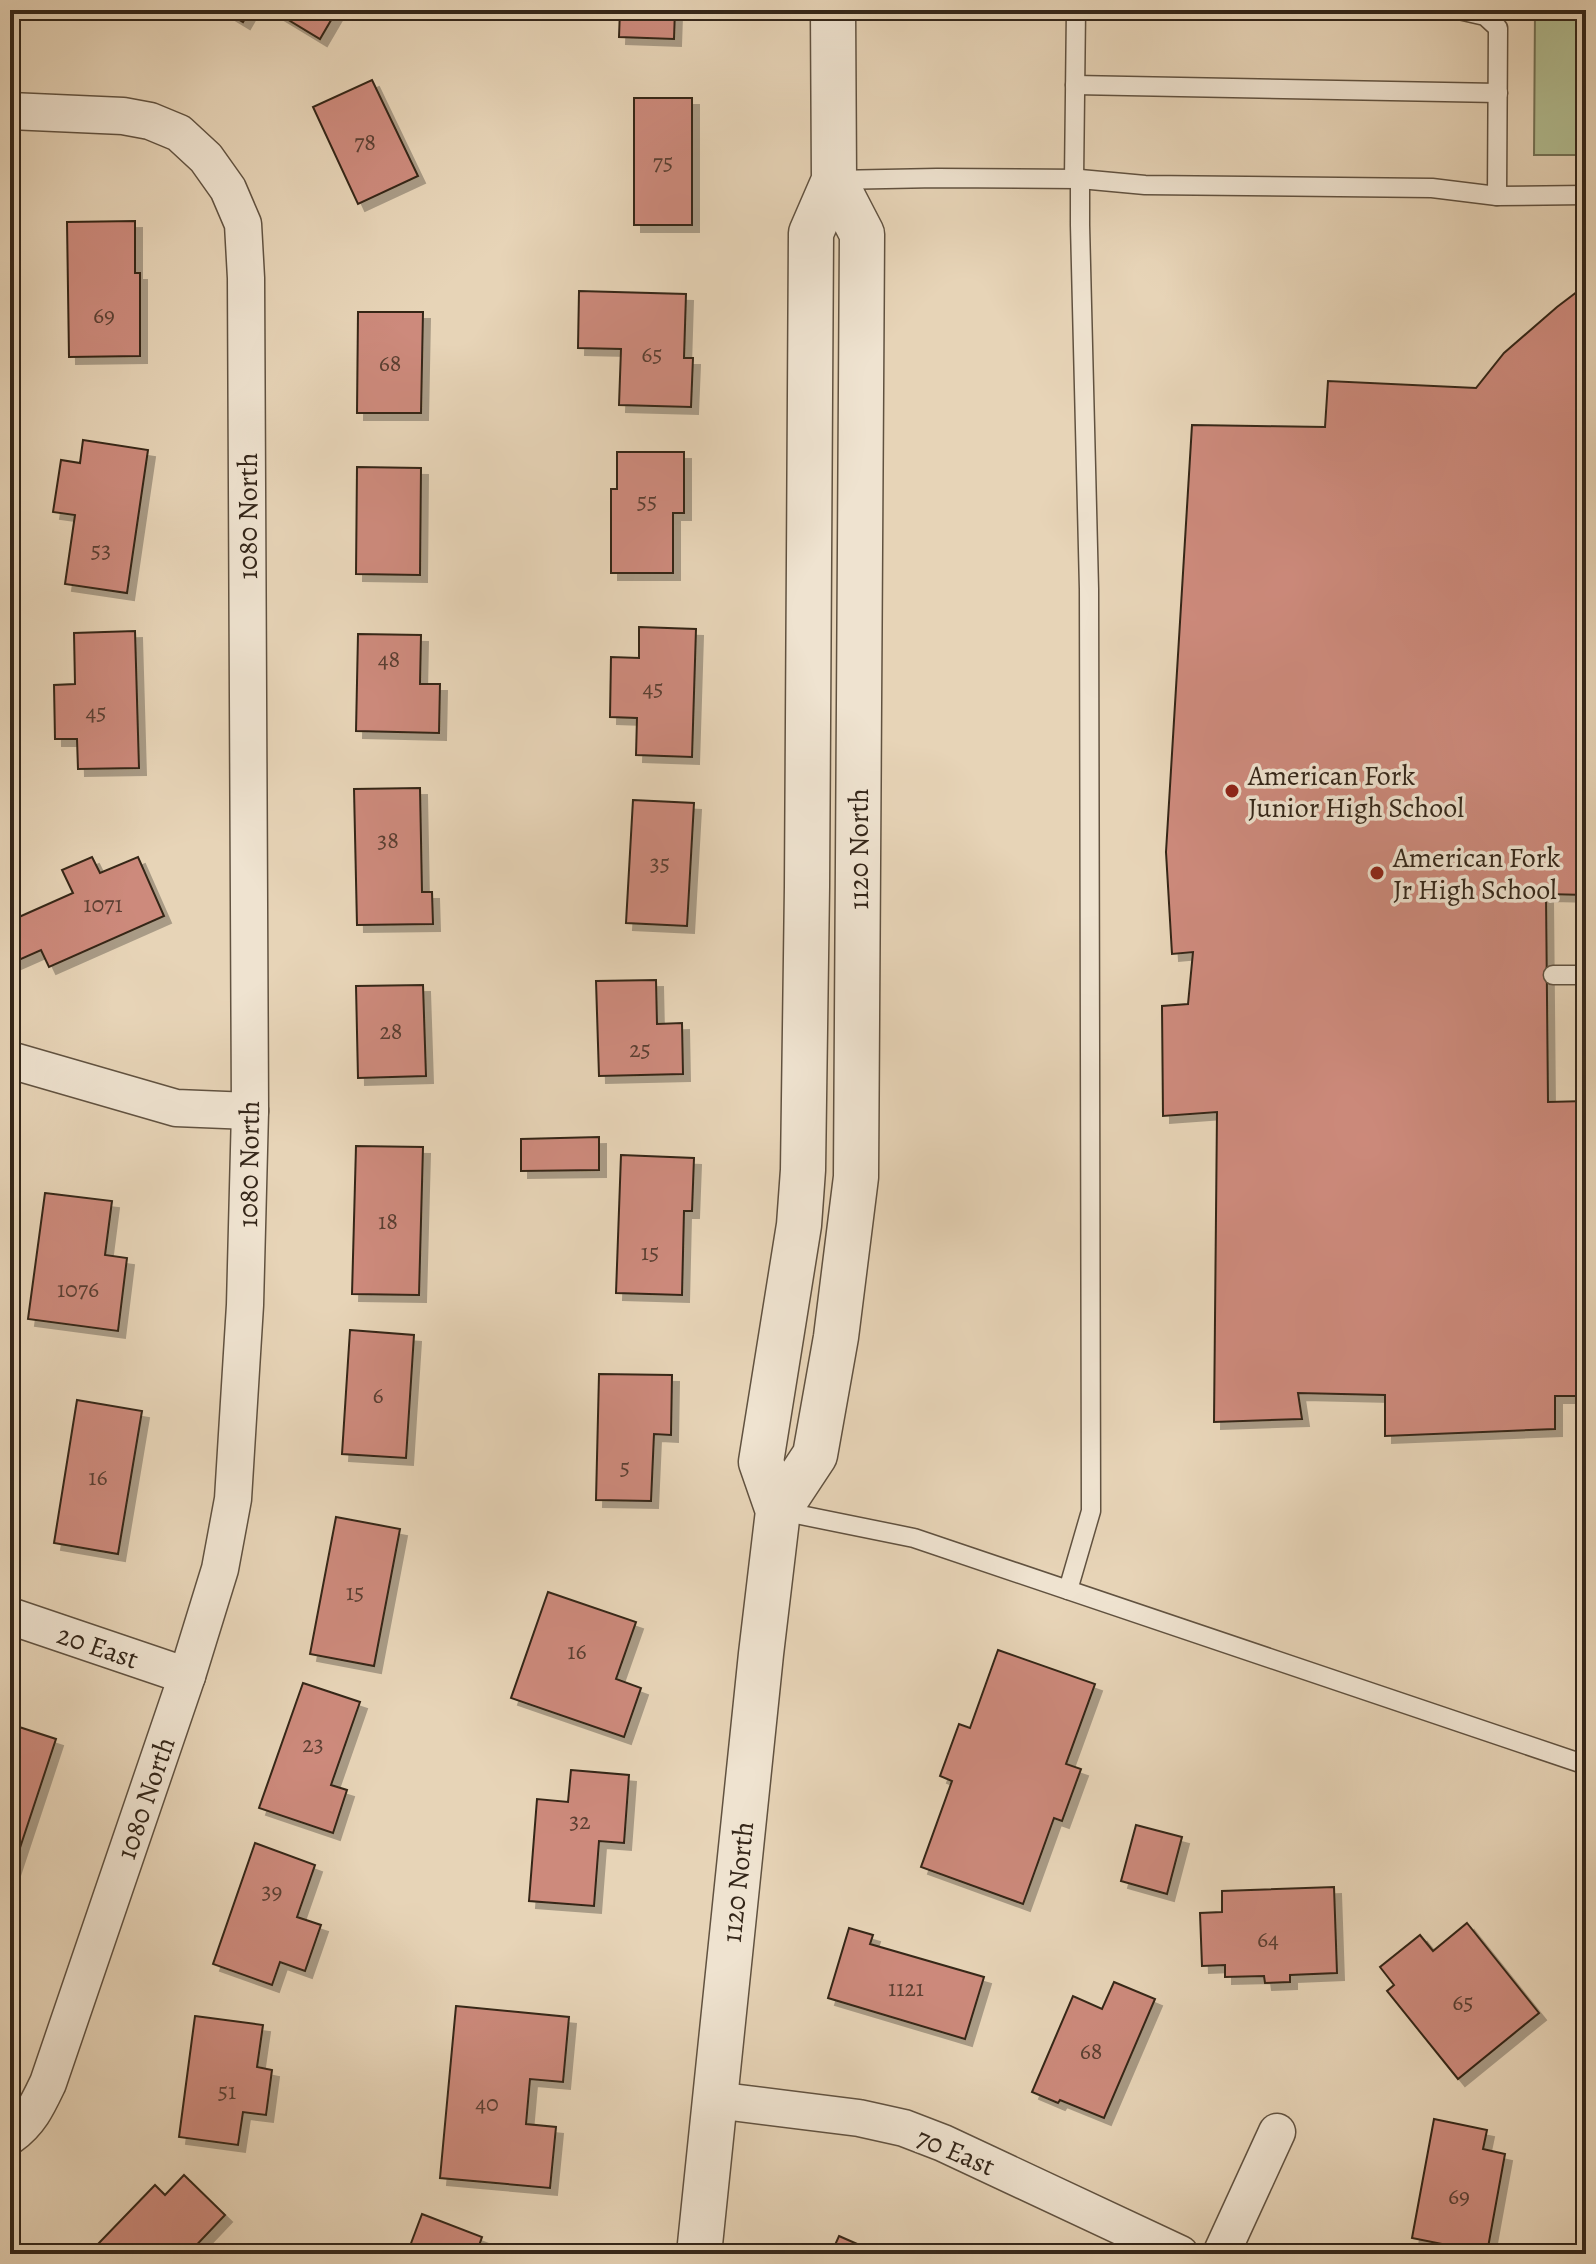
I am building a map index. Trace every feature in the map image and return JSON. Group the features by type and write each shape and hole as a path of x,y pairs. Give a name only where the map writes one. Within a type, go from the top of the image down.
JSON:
{"street":[{"name":"1120 North","path":"699,2254 778,1511 815,1455 836,1337 856,1177 862,234 834,180 833,10"},
{"name":"1080 North","path":"10,111 123,116 150,121 179,133 206,158 228,189 243,224 246,278 250,1111 245,1305 233,1499 220,1569 187,1676 48,2083 23,2127 10,2136"},
{"path":"10,1060 176,1108 250,1111"},
{"name":"20 East","path":"10,1616 187,1676"},
{"name":"70 East","path":"715,2100 859,2118 904,2128 943,2143 1180,2254"},
{"path":"1221,2254 1277,2132"}],"lane":[{"path":"1068,1590 1091,1511 1089,589 1077,179 1076,10"},
{"path":"1459,10 1485,16 1498,28 1497,196"},
{"path":"1075,85 1498,93"},
{"path":"834,180 1077,179 1145,185 1432,188 1497,196 1586,195"},
{"path":"1553,975 1586,975"},
{"path":"778,1511 909,1536 1586,1765"}],"green space":[{"path":"1535,10 1586,10 1586,155 1534,155"}],"building":[{"path":"223,10 250,10 243,22"},
{"path":"272,10 337,10 320,39"},
{"path":"620,10 675,10 674,39 619,37"},
{"path":"372,80 418,176 358,204 313,107"},
{"path":"634,98 692,98 692,225 634,225"},
{"path":"135,221 135,273 140,273 140,356 69,357 67,222"},
{"name":"American Fork Jr High School","path":"1586,285 1586,895 1546,894 1548,1102 1586,1101 1586,1396 1555,1396 1555,1429 1385,1436 1385,1395 1298,1393 1302,1419 1214,1422 1217,1112 1163,1116 1162,1006 1188,1004 1193,952 1172,954 1166,852 1192,425 1325,427 1328,381 1476,388 1504,353"},
{"path":"579,291 686,294 684,358 693,358 691,407 619,405 621,349 578,348"},
{"path":"358,312 423,312 421,413 357,413"},
{"path":"83,440 148,450 127,593 65,584 75,515 53,512 61,460 80,463"},
{"path":"617,452 684,452 684,513 673,513 673,573 611,573 611,489 617,489"},
{"path":"357,467 421,468 420,575 356,574"},
{"path":"639,627 696,629 692,757 636,755 637,718 610,717 611,657 639,658"},
{"path":"135,631 139,768 78,769 77,739 55,739 54,685 75,684 74,633"},
{"path":"358,634 421,635 420,684 440,684 439,733 356,731"},
{"path":"420,788 422,892 432,892 433,924 357,925 354,789"},
{"path":"633,800 694,803 687,926 626,923"},
{"path":"92,857 100,873 138,857 164,916 49,967 41,950 12,963 10,921 73,893 62,870"},
{"path":"656,980 657,1024 682,1023 683,1074 599,1076 596,981"},
{"path":"423,985 426,1076 358,1078 356,986"},
{"path":"599,1137 599,1170 521,1171 521,1139"},
{"path":"356,1146 423,1147 419,1295 352,1294"},
{"path":"621,1155 694,1158 692,1211 684,1211 682,1295 616,1293"},
{"path":"45,1193 112,1201 105,1255 127,1258 118,1331 28,1319"},
{"path":"350,1330 414,1335 406,1458 342,1454"},
{"path":"599,1374 672,1375 671,1435 654,1434 651,1501 596,1500"},
{"path":"77,1400 142,1411 118,1554 54,1543"},
{"path":"336,1517 400,1529 374,1666 310,1654"},
{"path":"548,1592 636,1622 616,1679 641,1688 624,1737 511,1698"},
{"path":"998,1650 1095,1684 1066,1764 1081,1769 1062,1821 1054,1818 1023,1904 921,1867 952,1781 940,1776 959,1724 970,1728"},
{"path":"303,1683 360,1702 331,1785 347,1790 333,1833 259,1808"},
{"path":"10,1724 56,1739 10,1878"},
{"path":"571,1770 629,1775 624,1843 599,1841 594,1906 529,1901 537,1799 568,1802"},
{"path":"1136,1825 1182,1837 1167,1894 1121,1881"},
{"path":"255,1843 315,1865 297,1917 321,1925 305,1971 280,1962 272,1985 213,1964"},
{"path":"1334,1887 1337,1973 1290,1975 1290,1982 1265,1983 1264,1976 1225,1977 1225,1965 1202,1966 1200,1913 1222,1912 1222,1891"},
{"path":"1467,1923 1539,2013 1458,2079 1387,1991 1394,1985 1380,1967 1420,1935 1433,1951"},
{"path":"849,1928 873,1935 870,1944 984,1977 965,2039 828,1998"},
{"path":"1114,1982 1155,1999 1104,2118 1032,2092 1073,1996 1102,2009"},
{"path":"456,2006 569,2017 563,2082 530,2079 526,2124 556,2127 550,2188 440,2178"},
{"path":"195,2016 263,2025 257,2067 272,2070 266,2115 243,2112 238,2145 179,2137"},
{"path":"1434,2119 1487,2130 1483,2149 1505,2154 1487,2253 1412,2238"},
{"path":"184,2175 225,2215 188,2254 108,2254 98,2244 155,2185 165,2195"},
{"path":"422,2214 482,2237 476,2254 407,2254"},
{"path":"1586,2230 1586,2254 1578,2254"},
{"path":"839,2236 880,2254 831,2254"}],"place":[{"name":"American Fork Junior High School","path":"1232,791"},
{"name":"American Fork Jr High School","path":"1377,873"}]}
